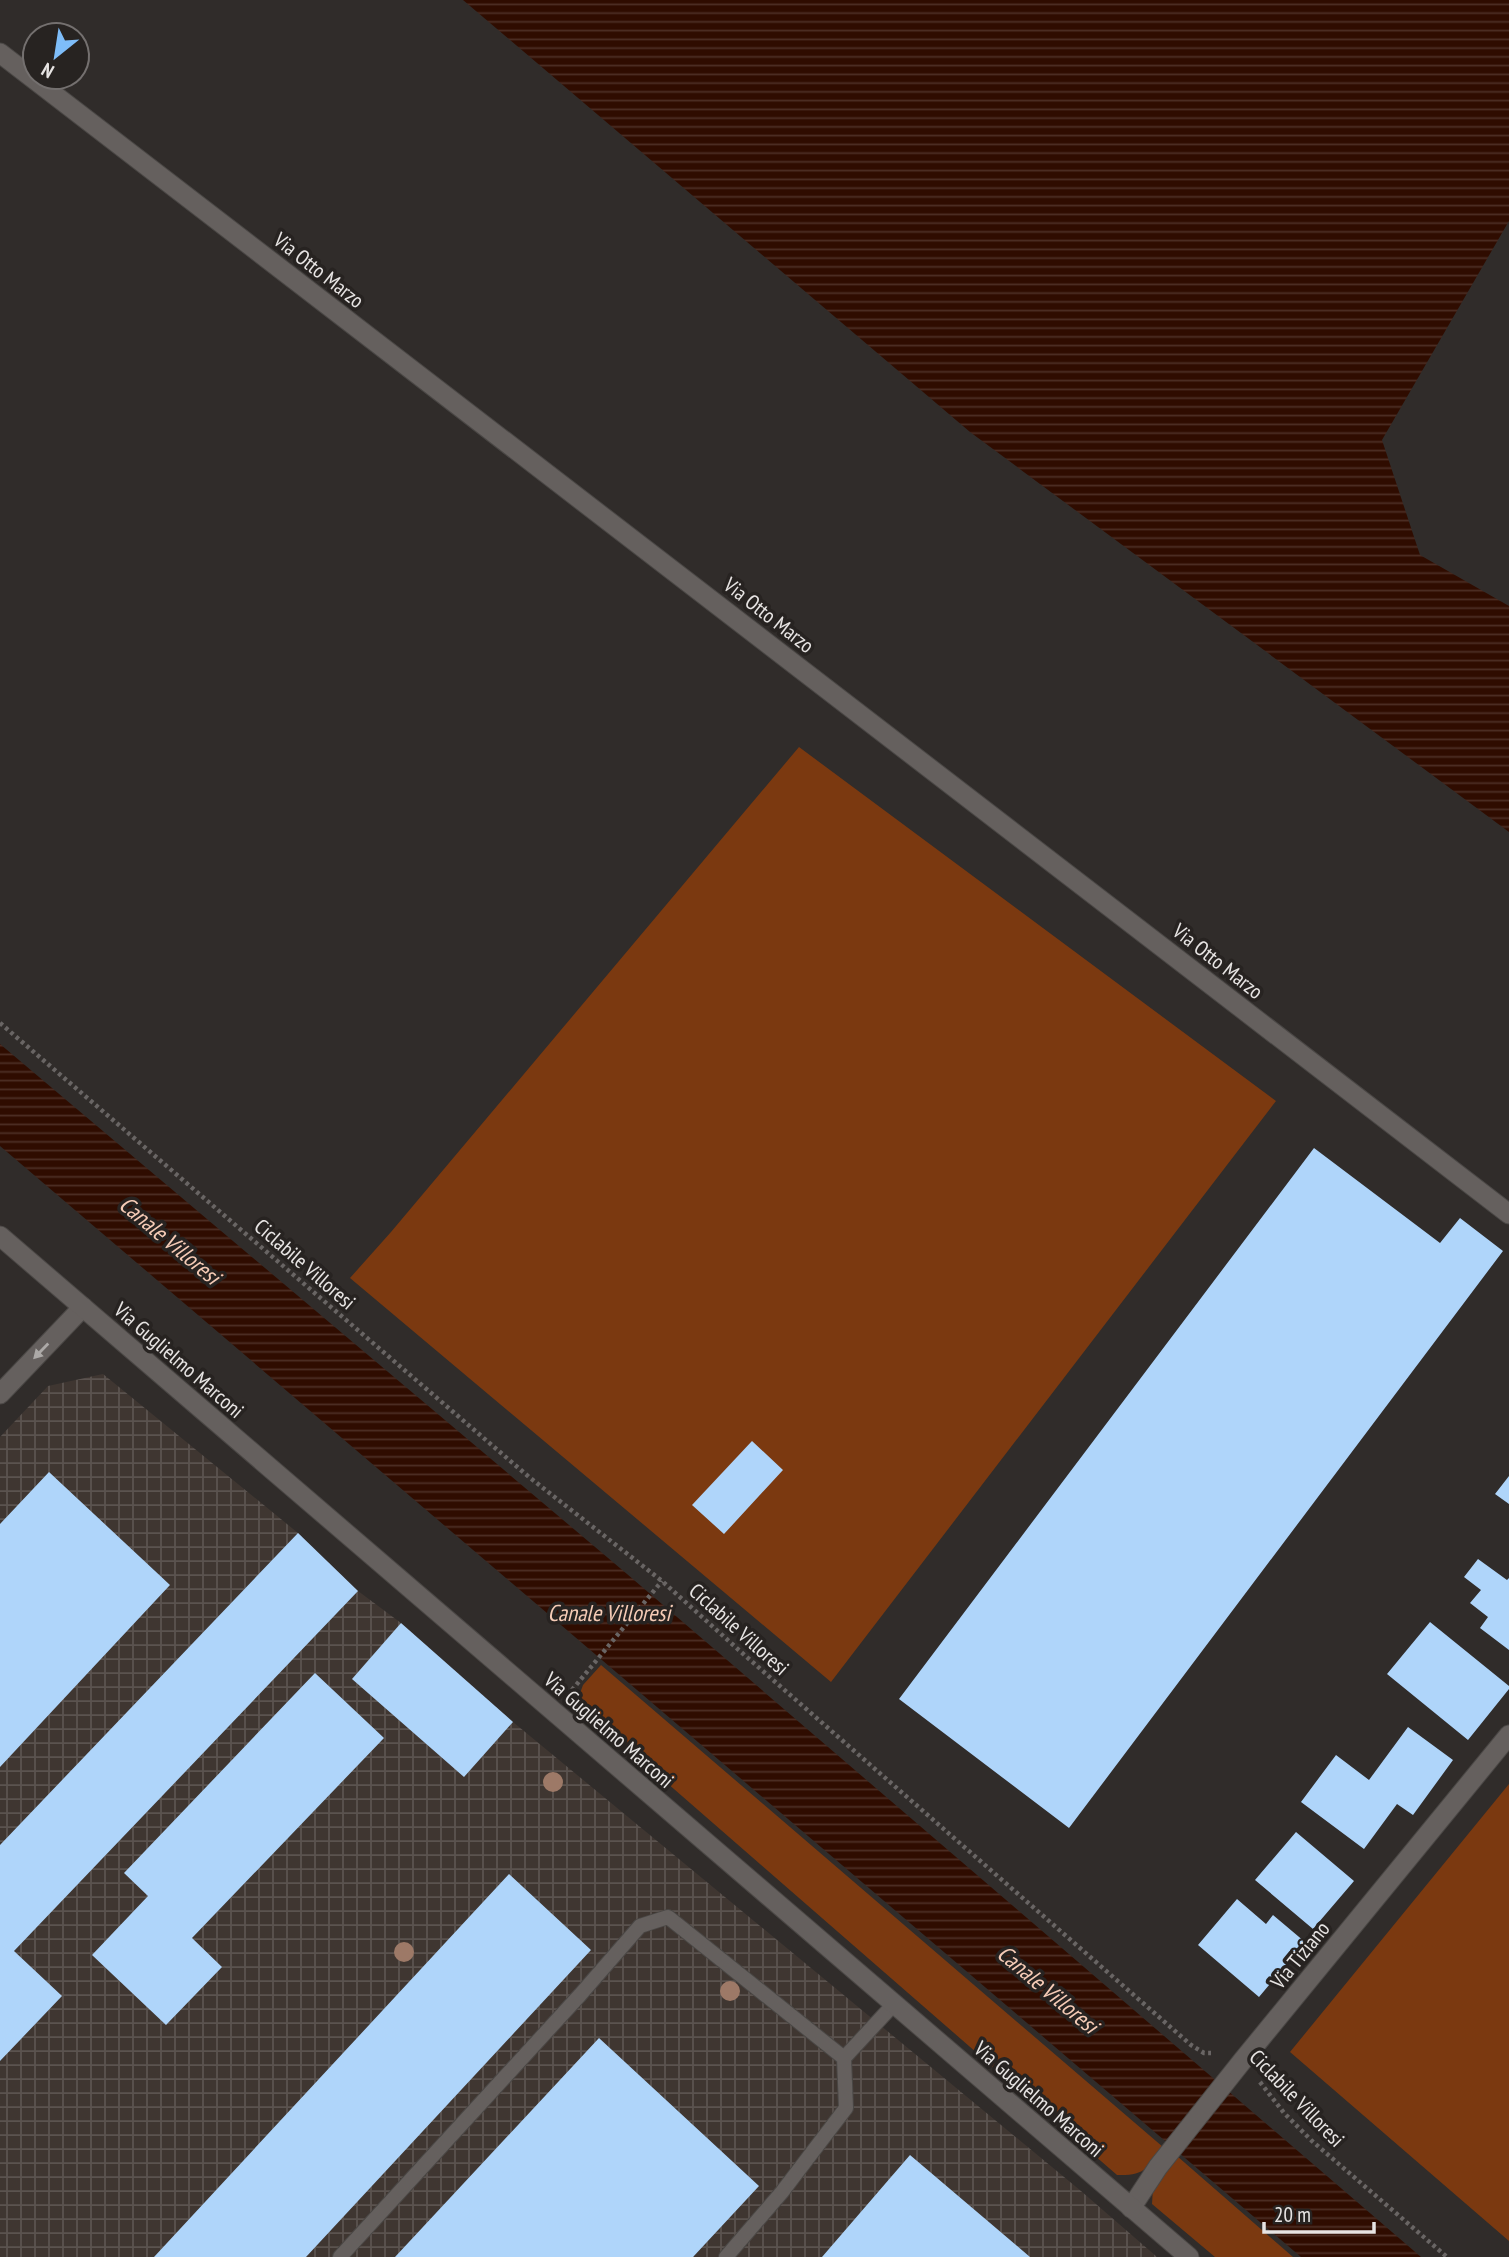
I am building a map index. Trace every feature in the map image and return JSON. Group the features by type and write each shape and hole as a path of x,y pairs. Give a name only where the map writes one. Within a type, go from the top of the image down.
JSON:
{"street":[{"name":"Via Otto Marzo","path":"0,53 1509,1214"},
{"name":"Via Guglielmo Marconi","path":"0,1236 1189,2257"},
{"path":"0,1394 83,1307"},
{"name":"Via Tiziano","path":"1131,2208 1158,2167 1509,1735"}],"lane":[{"path":"340,2257 640,1926 668,1917 844,2058"},
{"path":"726,2257 782,2192 846,2108 844,2058 894,2004"}],"path":[{"name":"Ciclabile Villoresi","path":"0,1023 529,1476 662,1581 1191,2045 1238,2067 1251,2066 1284,2113 1312,2141 1447,2257"},
{"path":"587,1672 662,1581"}],"shaded area":[{"path":"799,747 1276,1101 831,1682 350,1278"},
{"path":"103,1374 298,1533 358,1591 401,1623 513,1722 1081,2191 1157,2257 0,2257 0,1437 48,1386"},
{"path":"601,1665 1163,2147 1149,2165 1134,2174 1117,2175 620,1742 588,1711 579,1696 583,1685"},
{"path":"1509,1784 1509,2241 1290,2052"},
{"path":"1177,2156 1293,2257 1215,2257 1152,2204 1153,2187"}],"water":[{"path":"463,0 1509,0 1509,221 1382,440 1420,555 1509,606 1509,832 970,432"},
{"name":"Canale Villoresi","path":"0,1044 627,1574 1421,2257 1301,2257 0,1146"}],"building":[{"path":"1314,1148 1440,1243 1460,1218 1503,1251 1069,1828 899,1699"},
{"path":"752,1441 783,1470 724,1534 692,1505"},
{"path":"49,1472 170,1585 0,1767 0,1524"},
{"path":"1509,1476 1509,1504 1495,1494"},
{"path":"298,1533 358,1591 14,1951 62,1996 0,2061 0,1845"},
{"path":"1478,1559 1507,1580 1509,1578 1509,1650 1480,1628 1488,1617 1470,1603 1481,1590 1464,1577"},
{"path":"1430,1622 1509,1686 1468,1740 1387,1674"},
{"path":"401,1623 513,1722 464,1777 352,1679"},
{"path":"315,1673 384,1738 192,1938 222,1967 166,2025 92,1955 148,1896 124,1873"},
{"path":"1408,1727 1453,1760 1413,1815 1397,1804 1364,1849 1301,1802 1336,1755 1369,1780"},
{"path":"1296,1832 1354,1881 1313,1929 1255,1880"},
{"path":"509,1874 591,1950 306,2257 154,2257"},
{"path":"1237,1899 1266,1924 1273,1915 1305,1942 1259,1997 1198,1945"},
{"path":"599,2038 759,2186 693,2257 395,2257"},
{"path":"910,2155 1030,2257 822,2257"}]}
